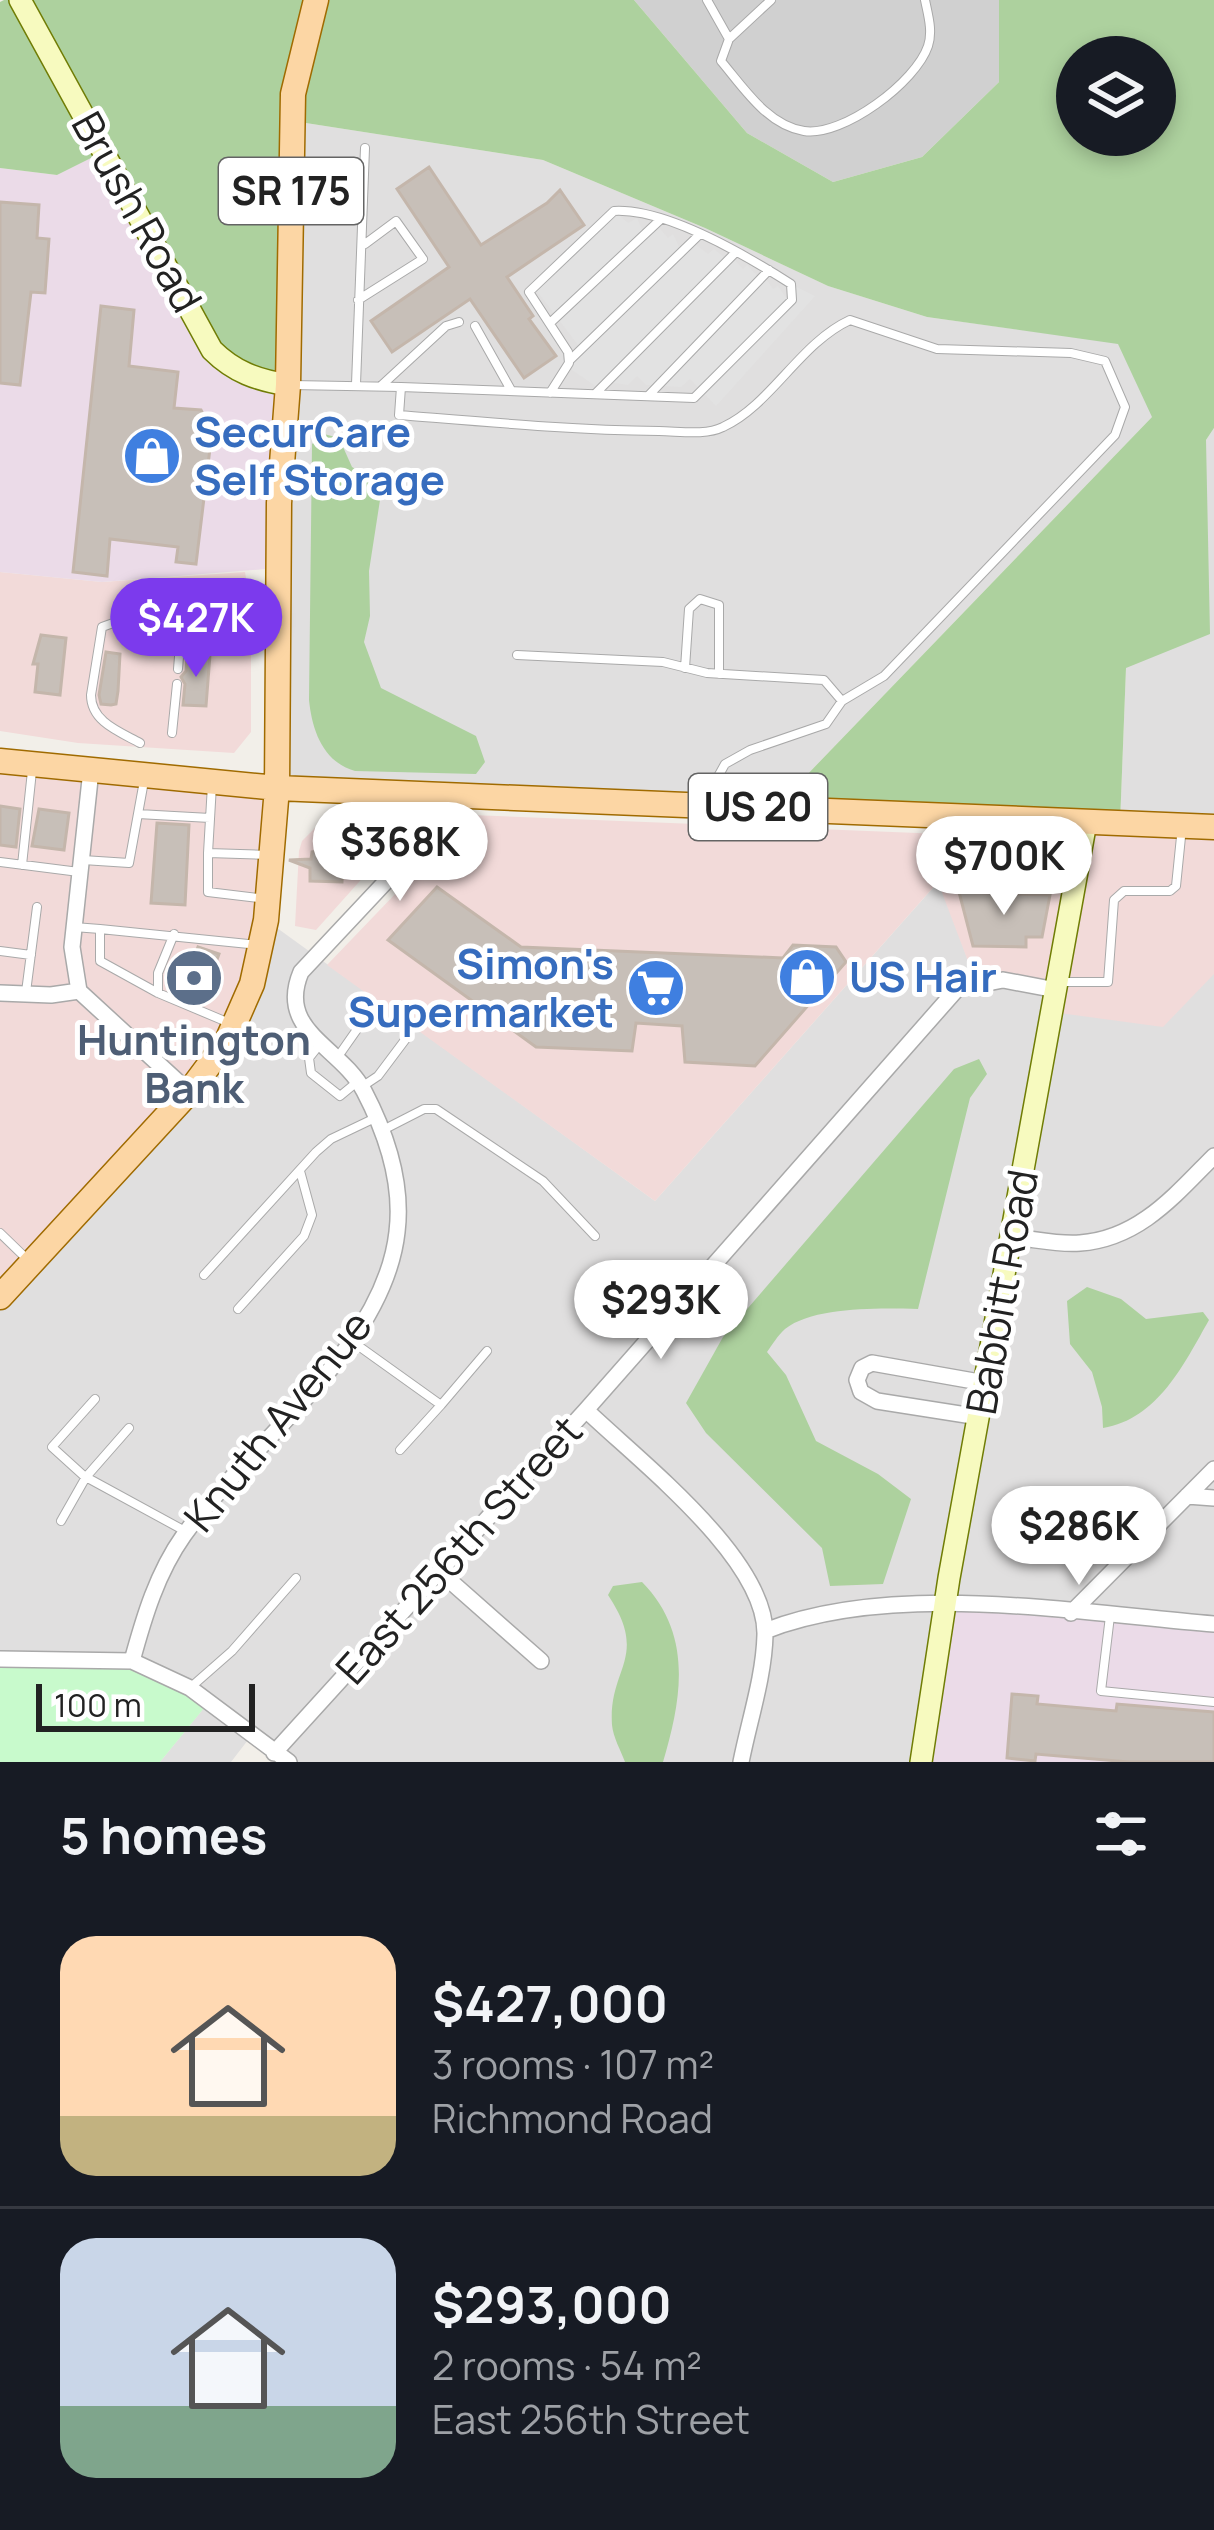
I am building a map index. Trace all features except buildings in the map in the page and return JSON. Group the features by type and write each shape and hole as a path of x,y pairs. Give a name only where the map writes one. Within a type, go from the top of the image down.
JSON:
{"main road":[{"name":"Brush Road","path":"20,0 212,350 256,380 288,386"},
{"name":"SR 175","path":"0,1297 189,1092 227,1041 252,984 267,899 278,788 279,503 288,386 293,94 316,0"},
{"name":"US 20","path":"0,760 278,788 1182,826 1212,822"},
{"name":"Babbitt Road","path":"921,1762 945,1604 1086,822"}],"street":[{"path":"91,770 74,927 79,991 189,1092"},
{"name":"Knuth Avenue","path":"132,1661 150,1597 186,1532 352,1341 385,1285 397,1232 398,1188 360,1084 298,1018 293,991 301,972 470,793"},
{"name":"East 256th Street","path":"282,1757 957,989 1003,980 1056,985"},
{"path":"0,993 79,991"},
{"path":"1013,1237 1081,1243 1132,1230 1165,1206 1214,1156"},
{"path":"979,1417 877,1401 861,1392 857,1380 862,1368 872,1363 985,1383"},
{"path":"586,1410 722,1540 750,1580 766,1631 740,1762"},
{"path":"1071,1613 1214,1469"},
{"path":"1187,1496 1214,1498"},
{"path":"440,1572 541,1661"},
{"path":"766,1631 805,1616 968,1603 1214,1624"},
{"path":"0,1659 132,1661 190,1688 282,1757"}],"lane":[{"path":"771,0 729,39 721,61 754,101 787,126 820,131 877,103 921,59 929,37 925,0"},
{"path":"709,1 729,39"},
{"path":"356,384 365,148"},
{"path":"288,386 356,384 694,398 792,300 791,284 736,252 661,219 630,210 614,211 529,292 562,340 569,361"},
{"path":"550,322 661,219"},
{"path":"358,300 423,259 396,221 364,245"},
{"path":"550,393 569,361 699,235"},
{"path":"595,394 736,252"},
{"path":"648,396 770,270"},
{"path":"401,386 399,415 592,430 702,431 721,429 743,413 802,356 850,320 938,349 1071,353 1105,361 1125,407 1115,435 884,676 842,700 826,724 750,750 725,764 715,782 711,805"},
{"path":"382,386 446,326 459,322"},
{"path":"475,326 512,391"},
{"path":"686,668 689,610 700,599 710,599 719,605 719,674"},
{"path":"178,669 183,607 193,600 236,602"},
{"path":"140,743 99,718 91,706 91,695 102,627 116,622 153,627"},
{"path":"517,655 663,662 719,674 824,680 842,700"},
{"path":"172,734 176,684"},
{"path":"22,865 33,764"},
{"path":"0,862 81,866 129,862 145,776"},
{"path":"212,782 208,892 267,899"},
{"path":"138,814 210,818"},
{"path":"982,818 980,858 985,866 1078,869"},
{"path":"1056,985 1108,982 1114,900 1124,891 1165,892 1176,886 1182,826"},
{"path":"208,854 271,855"},
{"path":"26,994 37,907"},
{"path":"74,927 260,945"},
{"path":"100,929 100,962"},
{"path":"158,993 158,973 174,934"},
{"path":"0,951 31,955"},
{"path":"74,968 100,962 234,1025"},
{"path":"336,1059 372,1008"},
{"path":"321,1043 309,1058 310,1073 340,1096 378,1076 408,1036"},
{"path":"204,1275 331,1138 424,1109 436,1109 543,1180 595,1236"},
{"path":"238,1309 304,1237 312,1215 300,1170"},
{"path":"0,1233 31,1263"},
{"path":"352,1341 441,1406"},
{"path":"400,1450 487,1352"},
{"path":"95,1399 52,1447 86,1477 186,1532"},
{"path":"61,1521 86,1477 128,1428"},
{"path":"190,1688 232,1651 296,1578"},
{"path":"1110,1616 1101,1691 1214,1702"}],"shaded area":[{"path":"634,0 999,0 999,82 922,157 833,182 747,133"},
{"path":"293,121 543,160 828,286 927,317 1118,343 1153,416 775,808 277,788"},
{"path":"104,151 288,385 278,568 102,582 0,572 0,168 57,175"},
{"path":"614,211 628,223 637,218 644,234 656,224 668,238 673,234 681,251 692,242 708,254 714,249 727,260 731,256 743,269 747,265 760,279 764,276 773,289 778,286 789,302 791,284 815,296 716,406 690,379 681,387 646,385 637,376 628,385 608,382 600,389 572,370 569,361 581,349 534,287"},
{"path":"1214,428 1214,827 1120,824 1126,668"},
{"path":"0,572 102,582 245,572 251,608 251,732 234,753 78,743 0,731"},
{"path":"0,761 277,788 271,855 227,1041 0,1297"},
{"path":"471,815 967,835 969,817 1214,827 1214,974 1163,1027 1052,1012 1056,990 977,985 938,882 655,1201 327,965"},
{"path":"323,820 373,824 393,844 316,930 295,926 299,851 302,841"},
{"path":"939,881 977,985 1214,974 1214,1624 921,1762 289,1762 251,1736 231,1762 160,1762 208,1703 0,1659 0,1297 266,920 655,1201"},
{"path":"945,1604 1214,1624 1214,1762 919,1762"}],"green space":[{"path":"4,0 634,0 747,133 833,182 922,157 999,82 999,0 1214,0 1214,428 1206,440 1210,634 1126,668 1120,824 775,808 1152,417 1118,344 927,317 828,286 543,160 293,121 288,385 226,363 105,151 57,175 0,168 0,2"},
{"path":"324,434 339,438 352,467 372,479 380,500 364,642 381,688 476,736 485,762 476,774 355,771 335,760 316,733 309,700 312,444"},
{"path":"979,1059 987,1074 970,1098 918,1309 813,1316 785,1329 767,1352 786,1375 816,1441 878,1474 911,1499 883,1584 830,1586 822,1548 706,1433 686,1403 723,1337 954,1069"},
{"path":"1087,1287 1121,1299 1146,1319 1203,1312 1209,1320 1179,1371 1154,1401 1122,1423 1103,1428 1092,1372 1070,1344 1067,1301"},
{"path":"642,1582 669,1623 679,1668 675,1714 663,1762 625,1762 612,1725 612,1705 627,1649 620,1616 608,1595 613,1586"},
{"path":"0,1659 132,1662 209,1702 160,1762 0,1762"}],"place":[{"name":"SecurCare Self Storage","path":"152,456"},
{"name":"US Hair","path":"807,977"},
{"name":"Huntington Bank","path":"194,978"},
{"name":"Simon's Supermarket","path":"656,988"}]}
